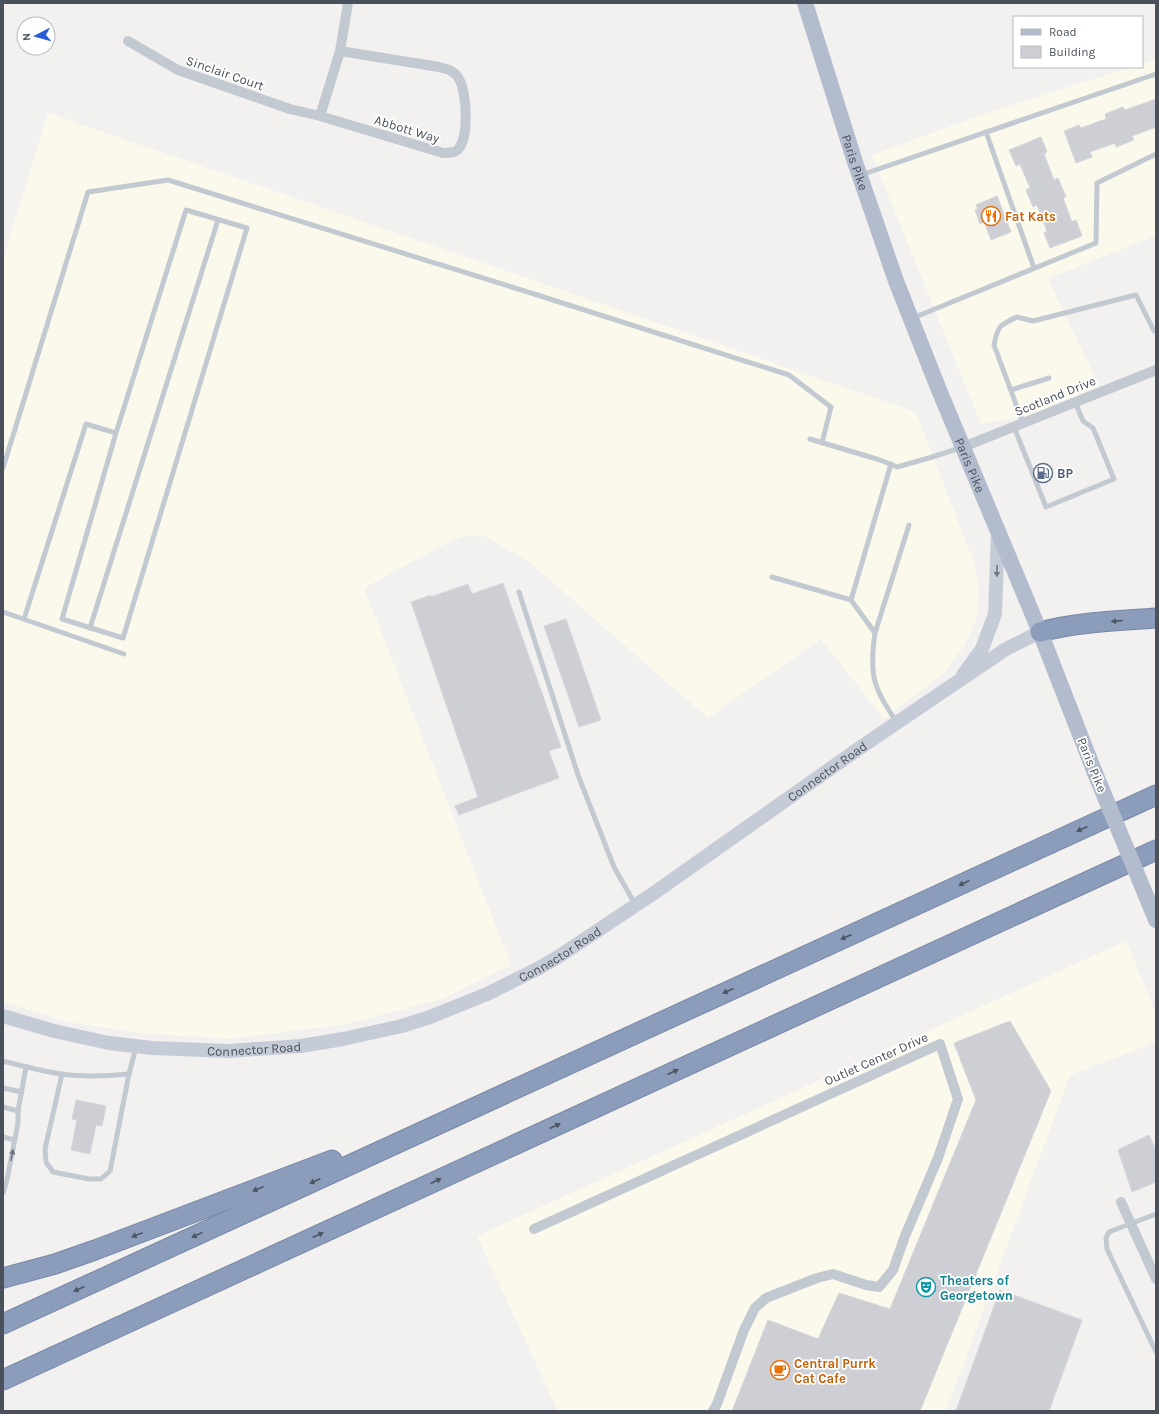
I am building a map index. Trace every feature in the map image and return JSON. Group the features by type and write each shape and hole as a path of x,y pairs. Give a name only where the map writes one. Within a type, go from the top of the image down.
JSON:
{"highway":[{"path":"1040,632 1056,627 1156,618"},
{"path":"3,1324 1156,795"},
{"path":"3,1380 1156,850"},
{"path":"3,1278 55,1264 96,1250 377,1143 465,1112"},
{"path":"3,1392 164,1316 298,1244"}],"main road":[{"name":"Paris Pike","path":"805,3 860,175 896,281 1156,920"},
{"path":"956,684 982,649 995,614 998,532"},
{"name":"Connector Road","path":"3,1016 54,1032 80,1038 137,1046 213,1051 273,1049 343,1039 402,1026 455,1007 518,979 560,955 636,905 1006,650 1040,632"}],"street":[{"path":"320,116 340,51 348,3"},
{"name":"Sinclair Court","path":"128,41 178,70 290,109 320,116"},
{"name":"Abbott Way","path":"320,116 444,153 455,152 460,147 464,139 467,120 463,91 460,80 452,71 439,67 340,51"},
{"name":"Scotland Drive","path":"963,447 1156,370"},
{"name":"Outlet Center Drive","path":"534,1229 940,1044 958,1099 938,1158 905,1236 894,1270 879,1287 866,1285 833,1274 818,1278 766,1298 755,1308 744,1330 717,1404 713,1411"},
{"path":"1121,1202 1156,1279"}],"lane":[{"path":"860,175 1156,74"},
{"path":"986,132 1034,268"},
{"path":"911,319 1096,243 1097,183 1156,154"},
{"path":"3,468 88,192 168,180 524,290 788,376 831,407 822,443"},
{"path":"186,210 247,228 123,638 62,619 116,433 186,210"},
{"path":"90,628 218,220"},
{"path":"1075,402 1083,420 1093,428 1114,479 1046,507 1019,425 1011,390 994,345 996,334 1000,325 1017,317 1033,321 1136,295 1154,331"},
{"path":"1011,390 1049,378"},
{"path":"24,619 86,424 116,433"},
{"path":"810,439 897,467 963,447"},
{"path":"851,600 891,464"},
{"path":"898,723 884,704 875,686 872,671 872,650 875,633 909,525"},
{"path":"772,577 851,600 875,633"},
{"path":"519,592 578,775 614,867 636,905"},
{"path":"3,612 124,654"},
{"path":"62,1074 45,1149 46,1162 53,1172 89,1179 101,1179 110,1171 129,1074 137,1046"},
{"path":"3,1061 62,1074 129,1074"},
{"path":"3,1193 15,1140 18,1123 18,1111 26,1067"},
{"path":"3,1088 22,1092"},
{"path":"3,1107 18,1111"},
{"path":"3,1137 15,1140"},
{"path":"1156,1214 1109,1232 1106,1238 1107,1249 1156,1352"}],"shaded area":[{"path":"1156,59 1156,235 1048,279 1099,386 1031,415 981,424 872,155 984,114 1129,68 1143,68 1143,64"},
{"path":"48,113 916,412 974,563 979,587 977,617 965,645 944,673 884,719 821,639 708,718 528,561 484,536 467,535 445,544 364,588 511,965 439,1000 342,1025 227,1039 140,1033 68,1022 3,1002 3,259"},
{"path":"1126,941 1156,1013 1156,1042 1070,1075 946,1411 558,1411 477,1236"}],"building":[{"path":"1156,99 1156,127 1132,136 1134,140 1116,147 1115,143 1090,152 1092,157 1076,163 1064,131 1079,125 1081,128 1106,119 1105,114 1123,107 1125,110"},
{"path":"1041,137 1047,152 1044,154 1054,180 1058,178 1066,197 1063,198 1072,222 1076,220 1082,236 1050,248 1044,233 1047,231 1037,205 1033,207 1026,190 1030,188 1020,164 1016,166 1009,150"},
{"name":"Fat Kats","path":"997,196 1011,232 991,240 984,222 980,224 975,210 978,209 976,205"},
{"path":"503,583 561,747 549,751 559,778 459,815 455,806 478,797 411,602 431,595 431,597 468,584 472,594"},
{"path":"566,619 601,720 579,727 544,626"},
{"path":"1010,1021 1051,1091 920,1411 732,1411 768,1320 818,1339 839,1293 890,1309 976,1100 954,1043"},
{"path":"76,1100 106,1106 102,1126 96,1125 90,1154 71,1150 77,1120 72,1119"},
{"path":"1149,1135 1156,1150 1156,1182 1132,1192 1118,1150"},
{"path":"1000,1290 1082,1320 1049,1411 956,1411"}],"place":[{"name":"Fat Kats","path":"991,216"},
{"name":"BP","path":"1043,473"},
{"name":"Theaters of Georgetown","path":"926,1287"},
{"name":"Central Purrk Cat Cafe","path":"780,1370"}]}
